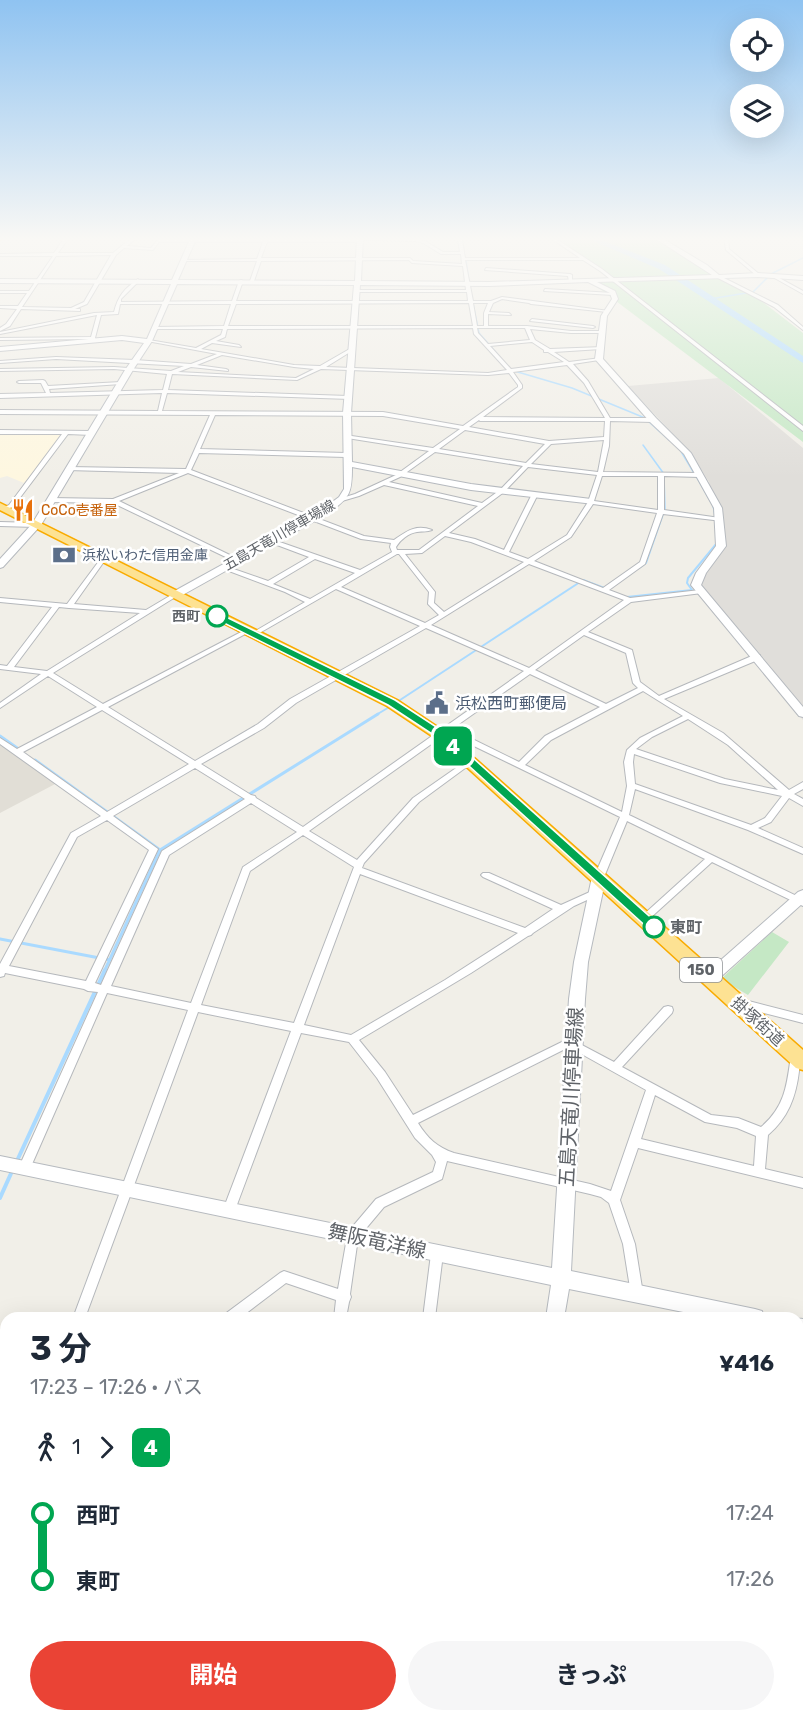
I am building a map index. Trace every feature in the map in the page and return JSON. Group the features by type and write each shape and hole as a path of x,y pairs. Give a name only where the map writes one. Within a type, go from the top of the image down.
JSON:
{"highway":[{"name":"掛塚街道","path":"3,508 395,704 444,732 469,761 597,885 645,918 799,1059"}],"street":[{"path":"0,331 13,317"},
{"path":"0,331 78,317"},
{"path":"94,339 97,317"},
{"path":"0,565 36,525 121,383 149,341 158,317"},
{"path":"197,349 223,336 230,317"},
{"name":"五島天竜川停車場線","path":"175,595 342,499 348,489 346,413 356,317"},
{"path":"342,499 385,483 400,474 519,392 520,385 510,371 476,333 473,317"},
{"path":"486,317 486,327"},
{"path":"527,327 535,317"},
{"path":"599,359 604,317"},
{"path":"659,317 803,429"},
{"path":"788,317 803,329"},
{"path":"532,320 603,330"},
{"path":"154,328 527,327 571,332 603,330"},
{"path":"527,327 533,341 570,364 586,382 608,419 600,474 591,502 569,536 444,615 293,701 261,726 74,835 1,970 352,1039 445,986 597,885 624,816 631,785 628,759 631,750 641,741 687,717"},
{"path":"0,339 122,338 317,368 488,374 599,359"},
{"path":"0,349 94,339"},
{"path":"487,345 533,341"},
{"path":"213,342 239,346"},
{"path":"0,370 129,370 297,379 334,361 353,348"},
{"path":"546,351 601,348"},
{"path":"170,373 222,353"},
{"path":"0,362 56,358 135,361 226,370"},
{"path":"599,359 653,420 687,453 700,475 718,508 721,546 697,581 700,592 803,714"},
{"path":"20,370 20,396"},
{"path":"160,411 170,373"},
{"path":"288,396 297,379"},
{"path":"19,382 43,381 47,390"},
{"path":"0,396 20,396 47,390 121,383"},
{"path":"47,390 165,391 348,398"},
{"path":"0,412 160,411 383,414 549,443 607,438"},
{"path":"50,500 114,501 188,471 214,412"},
{"path":"480,419 653,420"},
{"path":"0,432 91,433"},
{"path":"3,508 11,506 66,433"},
{"path":"347,436 432,452 527,466 600,474 700,475"},
{"path":"17,752 311,602 359,572 399,553 420,552 502,491 549,443"},
{"path":"196,451 346,460 400,474 502,491 720,520"},
{"path":"69,469 188,471 363,538 395,542"},
{"path":"605,589 643,562 661,511 661,475"},
{"path":"385,483 483,505"},
{"path":"505,552 534,496"},
{"path":"114,501 236,560"},
{"path":"0,524 36,525"},
{"path":"429,530 412,530 395,542 393,547 432,592 431,604 444,615"},
{"path":"444,534 473,540 629,600"},
{"path":"271,541 359,572"},
{"path":"268,584 313,557"},
{"path":"69,606 101,562 106,560"},
{"path":"223,567 311,602"},
{"path":"336,587 530,671 606,707"},
{"path":"81,1312 246,869 304,831 629,600 700,592"},
{"path":"0,706 48,673 175,595"},
{"path":"0,600 148,612"},
{"path":"9,668 57,605"},
{"path":"584,633 629,652 637,682 643,688 719,735 787,795"},
{"path":"660,698 757,657"},
{"path":"0,667 48,673 250,797 358,868 528,933"},
{"path":"520,765 548,738 643,688"},
{"path":"444,732 520,765 801,900 710,978"},
{"path":"0,740 154,849 88,987"},
{"path":"631,750 723,781 787,795 803,803"},
{"path":"230,1210 358,868 416,800 469,761"},
{"path":"631,785 751,828 803,851"},
{"path":"751,828 768,820 787,795 803,785"},
{"path":"26,1167 165,853 250,797"},
{"path":"645,918 711,858"},
{"path":"486,875 561,909"},
{"name":"五島天竜川停車場線","path":"556,1312 561,1279 574,1043 581,962 597,885"},
{"path":"736,1001 803,1019"},
{"path":"615,1068 668,1010"},
{"path":"341,1312 352,1236 380,1203 438,1175 442,1162 436,1152 419,1135 381,1075 352,1039"},
{"path":"411,1122 574,1043 652,1089 709,1119 738,1123 762,1133"},
{"path":"759,1172 762,1133 777,1122 789,1100 799,1059"},
{"path":"614,1200 652,1089"},
{"path":"634,1142 803,1183"},
{"path":"436,1152 604,1193 614,1200 629,1244 637,1294"},
{"name":"舞阪竜洋線","path":"3,1163 726,1312"},
{"path":"430,1312 438,1254"},
{"path":"238,1312 284,1277 345,1297"}],"shaded area":[{"path":"719,378 803,448 803,720 696,585 722,540 709,482 691,453 628,386"},
{"path":"0,434 61,434 42,463 24,483 7,476 0,478"},
{"path":"0,744 57,783 0,813"}],"green space":[{"path":"638,317 783,317 803,333 803,442"},
{"path":"772,932 789,942 748,995 721,979"}],"waterway":[{"path":"476,317 479,333 499,356"},
{"path":"738,317 803,360"},
{"path":"511,370 572,388 645,418"},
{"path":"648,421 669,440"},
{"path":"643,445 664,474"},
{"path":"679,448 694,473"},
{"path":"664,476 665,509"},
{"path":"696,476 713,506 715,515"},
{"path":"0,509 8,506 16,496"},
{"path":"639,568 646,563 663,514"},
{"path":"627,597 692,590 687,583 688,578 717,543"},
{"path":"397,702 583,580 607,589"},
{"path":"376,715 391,706"},
{"path":"160,850 378,714"},
{"path":"0,736 20,750"},
{"path":"35,760 160,850"},
{"path":"110,960 160,850"},
{"path":"0,939 110,960"},
{"path":"104,972 110,960"},
{"path":"16,1163 105,970"},
{"path":"0,1198 13,1169"}],"bus line":[{"name":"4","path":"217,616 402,708 440,735 654,927"}],"place":[{"name":"CoCo壱番屋","path":"23,510"},
{"name":"浜松いわた信用金庫","path":"64,555"},
{"name":"西町","path":"217,616"},
{"name":"浜松西町郵便局","path":"437,703"},
{"name":"東町","path":"654,927"}]}
